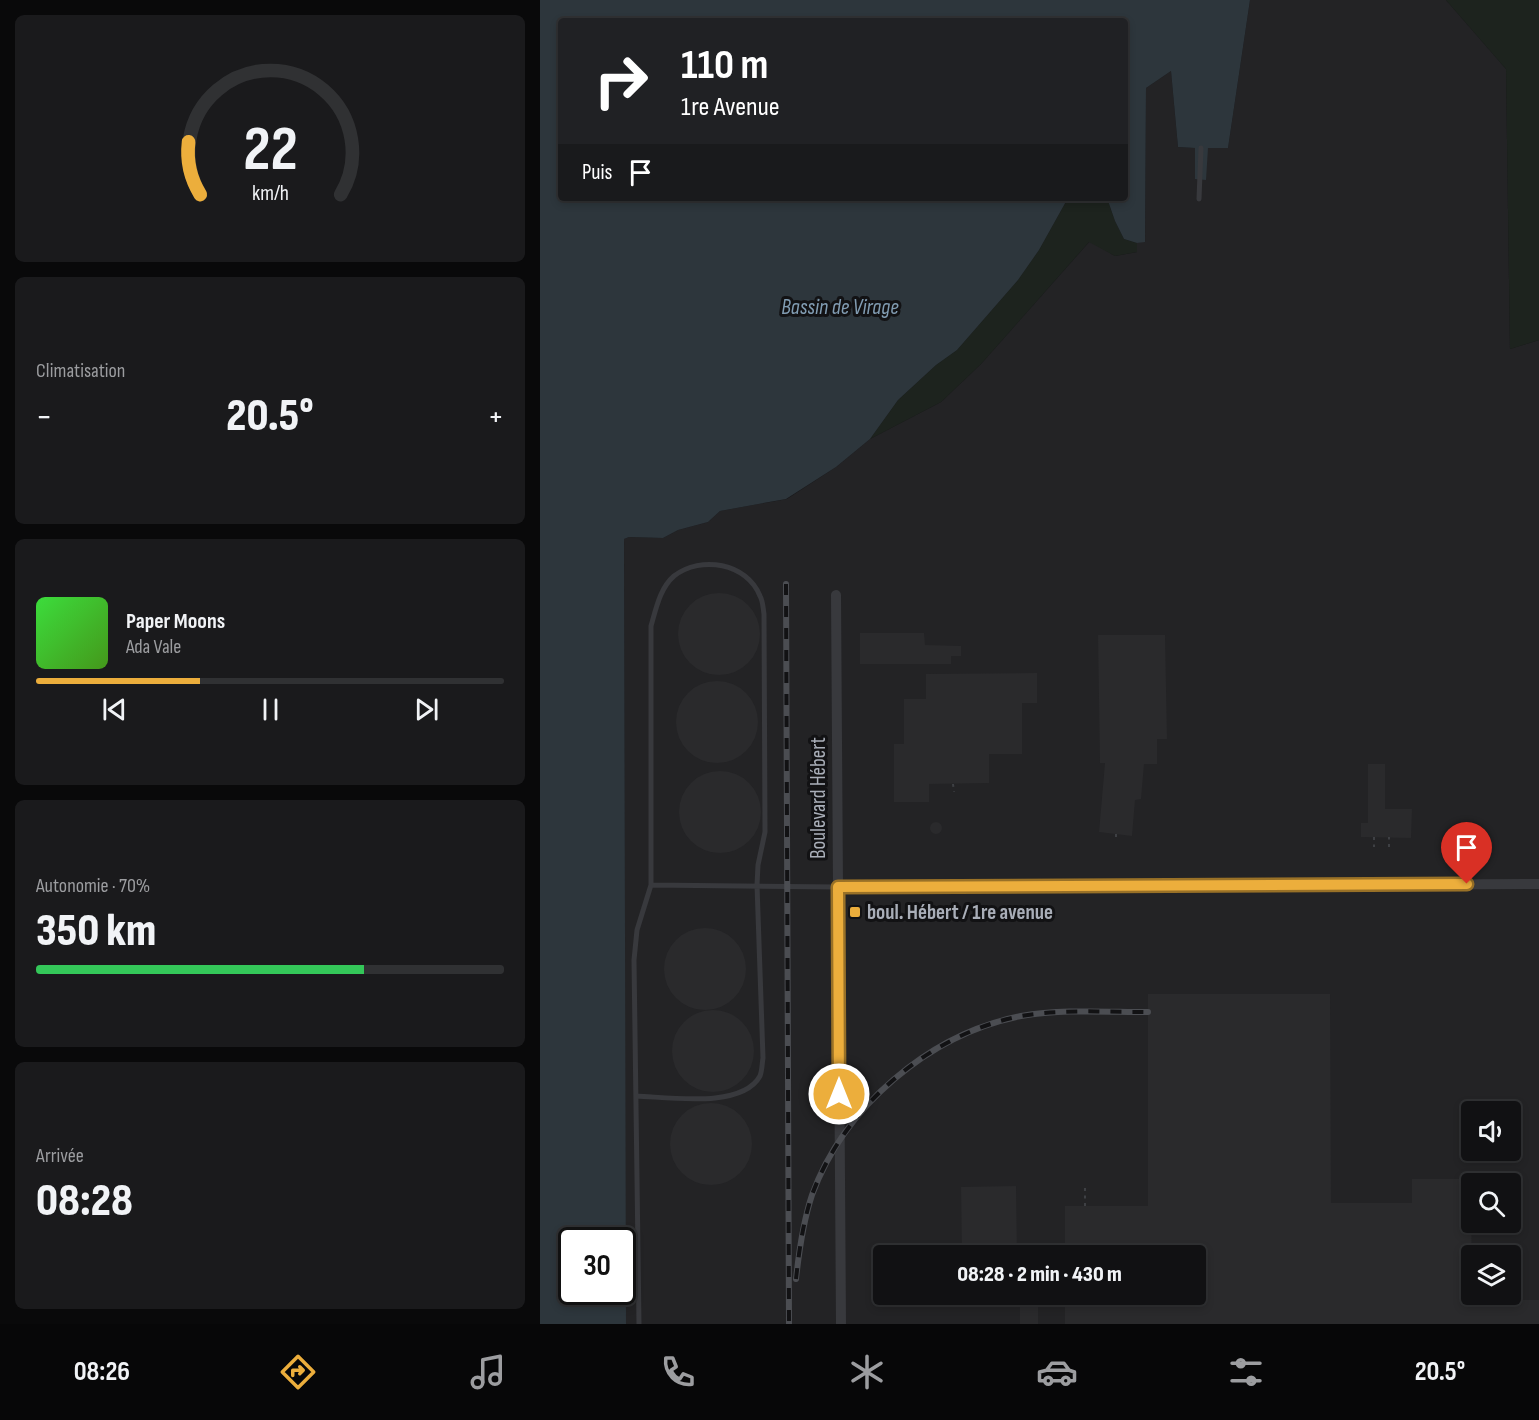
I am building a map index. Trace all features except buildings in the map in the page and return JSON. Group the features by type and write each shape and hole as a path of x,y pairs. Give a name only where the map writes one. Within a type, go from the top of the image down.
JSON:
{"street":[{"name":"Boulevard Hébert","path":"836,595 841,1324"},
{"path":"838,887 1539,884"}],"lane":[{"path":"1199,199 1201,148"},
{"path":"636,1096 717,1099 741,1093 755,1083 761,1074 763,1058 757,885 758,865 765,832 765,614 760,596 751,581 737,570 721,565 706,563 691,567 673,577 659,597 651,626 651,885 637,930 634,960 639,1324"},
{"path":"651,885 838,887"}],"path":[{"path":"953,784 954,792"},
{"path":"1374,837 1374,847"},
{"path":"1389,837 1389,847"},
{"path":"1085,1188 1085,1206"}],"shaded area":[{"path":"1250,0 1446,0 1506,69 1510,349 1539,340 1539,1324 625,1324 625,1305 636,1305 636,1227 625,1227 624,539 629,537 663,538 678,530 708,522 720,511 787,499 836,467 870,439 941,402 981,364 1090,241 1115,256 1137,252 1137,243 1145,241 1146,88 1171,71 1178,147 1195,148 1195,179 1208,148 1228,148"},
{"path":"1446,0 1539,0 1539,340 1510,349 1506,69"},
{"path":"1066,201 1108,201 1124,239 1137,243 1137,252 1115,256 1089,242 981,364 941,402 870,439 898,400 936,365 957,350 1018,280 1039,250"}],"water":[{"name":"Bassin de Virage","path":"540,0 1250,0 1228,148 1208,148 1206,180 1195,179 1195,148 1178,147 1171,71 1146,88 1145,242 1137,243 1124,239 1108,201 1128,201 1128,18 558,18 558,201 1066,201 1039,250 1018,280 957,350 936,365 898,400 870,439 836,467 786,499 720,511 708,522 678,530 663,538 629,537 624,539 626,1227 558,1227 558,1305 626,1305 626,1324 540,1324"}],"railway":[{"path":"786,584 789,1324"},
{"path":"796,1279 806,1216 812,1195 826,1163 845,1132 868,1104 894,1079 923,1057 954,1039 987,1025 1021,1016 1068,1012 1148,1012"}],"place":[{"name":"boul. Hébert / 1re avenue","path":"855,912"}],"route":[{"path":"839,1094 838,887 1467,884"}]}
